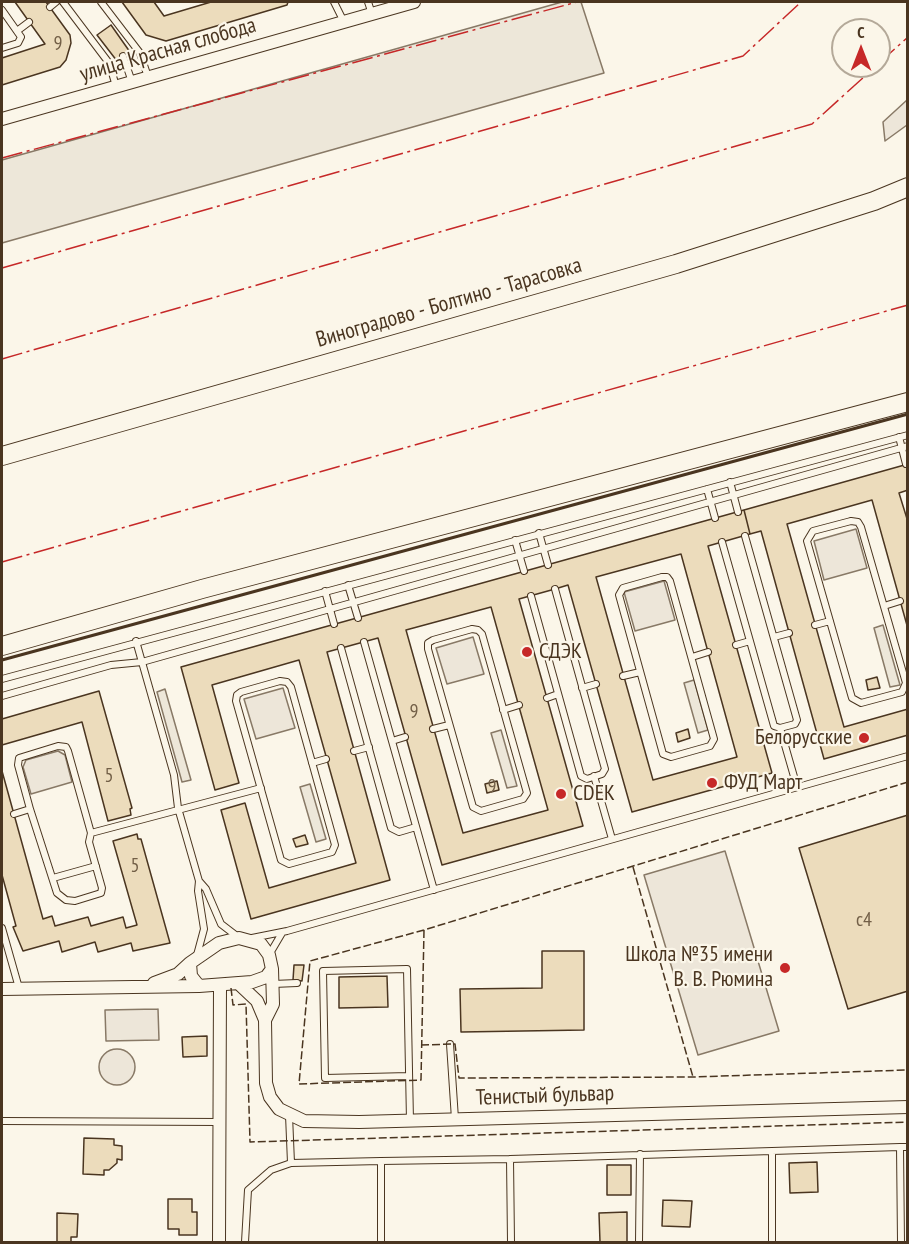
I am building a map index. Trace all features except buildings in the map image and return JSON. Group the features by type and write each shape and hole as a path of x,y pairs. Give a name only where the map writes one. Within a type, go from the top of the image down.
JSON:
{"main road":[{"name":"Виноградово - Болтино - Тарасовка","path":"2,456 676,264 908,187"},
{"path":"2,646 601,482 908,402"}],"street":[{"name":"улица Красная слобода","path":"2,119 344,22 370,8 414,2"},
{"path":"141,987 178,974 193,960 219,943 244,938 261,944 269,956 272,969 273,1004 265,1020"},
{"path":"193,960 190,976 199,986"},
{"path":"2,990 220,986 240,984 267,976 272,969"},
{"path":"240,984 257,1002 265,1020 270,1097 279,1109 289,1115"},
{"path":"219,1242 220,986"},
{"name":"Тенистый бульвар","path":"289,1115 304,1121 338,1123 908,1107"}],"lane":[{"path":"50,7 56,2"},
{"path":"63,2 109,63 116,87"},
{"path":"101,2 140,53 148,77"},
{"path":"334,2 344,22"},
{"path":"2,10 21,37 20,41 2,48"},
{"path":"17,31 29,22"},
{"path":"123,56 132,82"},
{"path":"2,679 136,641 908,435"},
{"path":"899,437 905,447 906,464"},
{"path":"2,696 111,665 142,662 905,447"},
{"path":"730,482 738,512"},
{"path":"707,489 715,518"},
{"path":"851,521 858,522 884,606 906,683 902,692 861,703 852,698 807,541 813,531 851,521"},
{"path":"539,533 548,565"},
{"path":"722,542 774,726 780,728 795,724 797,720 745,536"},
{"path":"515,540 524,571"},
{"path":"662,577 670,581 714,743 670,757 663,754 640,672 619,595 623,588 662,577"},
{"path":"348,585 358,618"},
{"path":"531,596 581,776 587,779 594,777 602,774 605,769 555,589"},
{"path":"325,591 334,624"},
{"path":"884,606 900,601"},
{"path":"815,625 830,621"},
{"path":"472,629 478,630 482,634 527,793 523,800 481,811 475,810 449,725 428,644 433,640 472,629"},
{"path":"774,637 789,633"},
{"path":"136,641 174,775 178,808 199,881 198,891 204,929 193,960"},
{"path":"736,645 750,641"},
{"path":"364,642 434,890"},
{"path":"341,648 391,828 399,832 416,827"},
{"path":"692,657 708,652"},
{"path":"623,676 640,672"},
{"path":"280,681 287,682 291,687 312,763 335,845 332,852 289,864 284,863 236,701 237,695 280,681"},
{"path":"582,688 596,684"},
{"path":"547,698 558,694"},
{"path":"503,710 519,705"},
{"path":"434,729 449,725"},
{"path":"780,728 797,788"},
{"path":"392,741 405,737"},
{"path":"63,746 68,751 92,833 89,842 101,893 75,901 59,896 30,809 18,765 19,758 63,746"},
{"path":"354,751 369,747"},
{"path":"199,881 206,889 221,924 244,938 282,932 908,756"},
{"path":"312,763 326,759"},
{"path":"594,777 612,839"},
{"path":"92,833 178,808 261,788"},
{"path":"14,814 30,809"},
{"path":"53,878 96,866"},
{"path":"2,928 19,989"},
{"path":"269,956 282,932"},
{"path":"409,1076 326,1078 323,970 407,969 410,1121"},
{"path":"273,984 297,982"},
{"path":"450,1044 455,1119"},
{"path":"289,1115 291,1163"},
{"path":"2,1121 221,1122"},
{"path":"900,1147 901,1242"},
{"path":"245,1242 248,1190 271,1170 291,1163 908,1147"},
{"path":"772,1151 772,1242"},
{"path":"639,1242 640,1154"},
{"path":"510,1159 511,1242"},
{"path":"381,1161 381,1242"}],"shaded area":[{"path":"562,2 581,2 604,73 2,243 2,160"},
{"path":"907,100 907,125 885,141 883,122"},
{"path":"856,529 867,568 824,580 814,541"},
{"path":"664,581 675,620 635,631 624,592"},
{"path":"883,625 900,685 890,687 874,628"},
{"path":"473,637 484,674 447,684 436,648"},
{"path":"694,680 708,730 698,733 684,683"},
{"path":"283,688 295,728 256,739 244,699"},
{"path":"165,689 191,780 182,782 157,692"},
{"path":"501,730 517,786 507,788 491,733"},
{"path":"58,751 65,755 72,782 31,794 23,767 26,760"},
{"path":"310,784 326,839 316,842 300,787"},
{"path":"725,851 779,1031 698,1055 644,875"},
{"path":"158,1009 159,1040 106,1041 105,1010"},
{"path":"117,1049 129,1055 135,1067 129,1079 117,1085 105,1079 99,1067 105,1055"}],"fence":[{"path":"424,930 421,1080 299,1084 310,961 424,930 908,782"},
{"path":"633,867 693,1077"},
{"path":"231,988 233,1005 246,1004 250,1142 908,1122"},
{"path":"421,1045 455,1044 459,1078 693,1077 908,1070"}],"wall":[{"path":"2,660 908,414"}],"power":[{"path":"2,158 577,2"},
{"path":"2,268 743,56 801,2"},
{"path":"891,52 908,37"},
{"path":"2,359 812,124 863,78"},
{"path":"2,562 908,305"}],"place":[{"name":"СДЭК","path":"527,652"},
{"name":"Белорусские","path":"864,738"},
{"name":"ФУД Март","path":"712,783"},
{"name":"CDEK","path":"561,794"},
{"name":"Школа №35 имени В. В. Рюмина","path":"785,968"}]}
